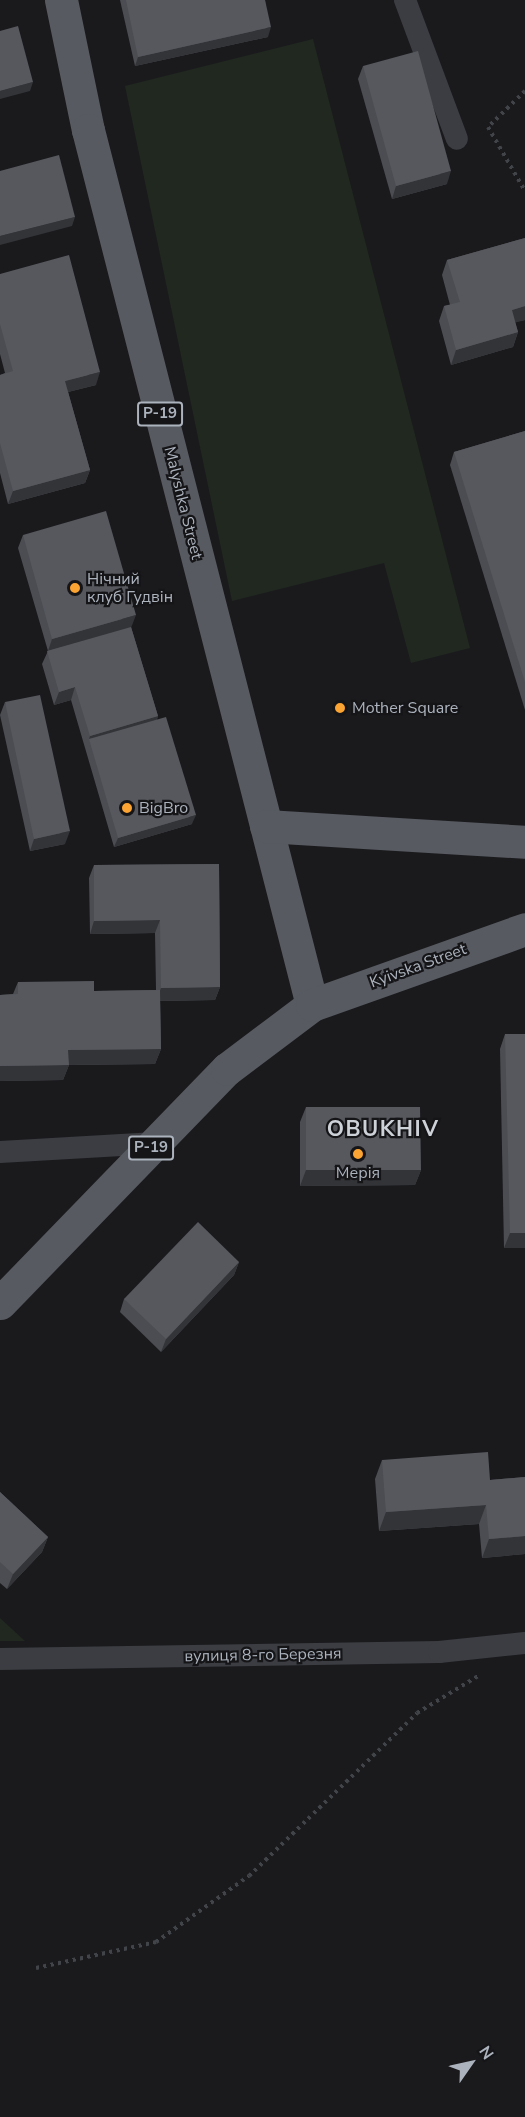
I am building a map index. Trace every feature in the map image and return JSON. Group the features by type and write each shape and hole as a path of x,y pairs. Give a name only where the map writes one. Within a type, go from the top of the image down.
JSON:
{"main road":[{"name":"Malyshka Street","path":"61,0 88,130 312,1005"},
{"path":"266,826 525,842"},
{"name":"Kyivska Street","path":"312,1005 525,929"},
{"name":"Р-19","path":"0,1304 227,1069 312,1005"}],"street":[{"path":"405,0 457,139"},
{"path":"0,1152 156,1143"},
{"name":"вулиця 8-го Березня","path":"0,1659 439,1652 525,1643"}],"path":[{"path":"525,91 488,127 525,191"},
{"path":"36,1968 156,1942 249,1876 417,1713 486,1671"}],"shaded area":[{"path":"313,39 470,648 411,663 384,563 232,601 125,86"},
{"path":"0,1618 25,1641 0,1641"}],"building":[{"path":"126,0 265,0 271,27 138,57"},
{"path":"18,26 33,82 0,91 0,31"},
{"path":"418,51 451,171 396,186 363,66"},
{"path":"59,155 75,217 0,236 0,171"},
{"path":"525,238 525,306 512,310 518,332 456,350 444,306 460,302 447,260"},
{"path":"69,255 100,372 65,381 90,470 13,491 0,443 0,375 13,371 0,324 0,274"},
{"path":"525,431 525,682 454,452"},
{"name":"Нічний клуб Гудвін","path":"106,511 136,615 52,639 23,535"},
{"path":"131,627 158,716 90,736 75,687 59,692 47,651"},
{"path":"40,695 70,831 34,839 5,702"},
{"path":"166,717 196,815 118,838 89,739"},
{"path":"219,864 220,987 161,988 160,920 94,921 94,865"},
{"path":"94,981 94,991 160,990 161,1049 68,1050 69,1065 0,1066 0,995 18,994 18,982"},
{"path":"505,1034 525,1034 525,1233 510,1233"},
{"name":"Мерія","path":"306,1107 420,1107 421,1170 306,1170"},
{"path":"198,1222 239,1262 166,1339 124,1299"},
{"path":"488,1452 490,1480 525,1477 525,1536 489,1539 486,1505 386,1512 382,1460"},
{"path":"0,1492 48,1537 13,1574 0,1562"}],"place":[{"name":"Нічний клуб Гудвін","path":"75,588"},
{"name":"Mother Square","path":"340,708"},
{"name":"BigBro","path":"127,808"},
{"name":"Мерія","path":"358,1154"}],"district":[{"name":"OBUKHIV","path":"383,1130"}]}
